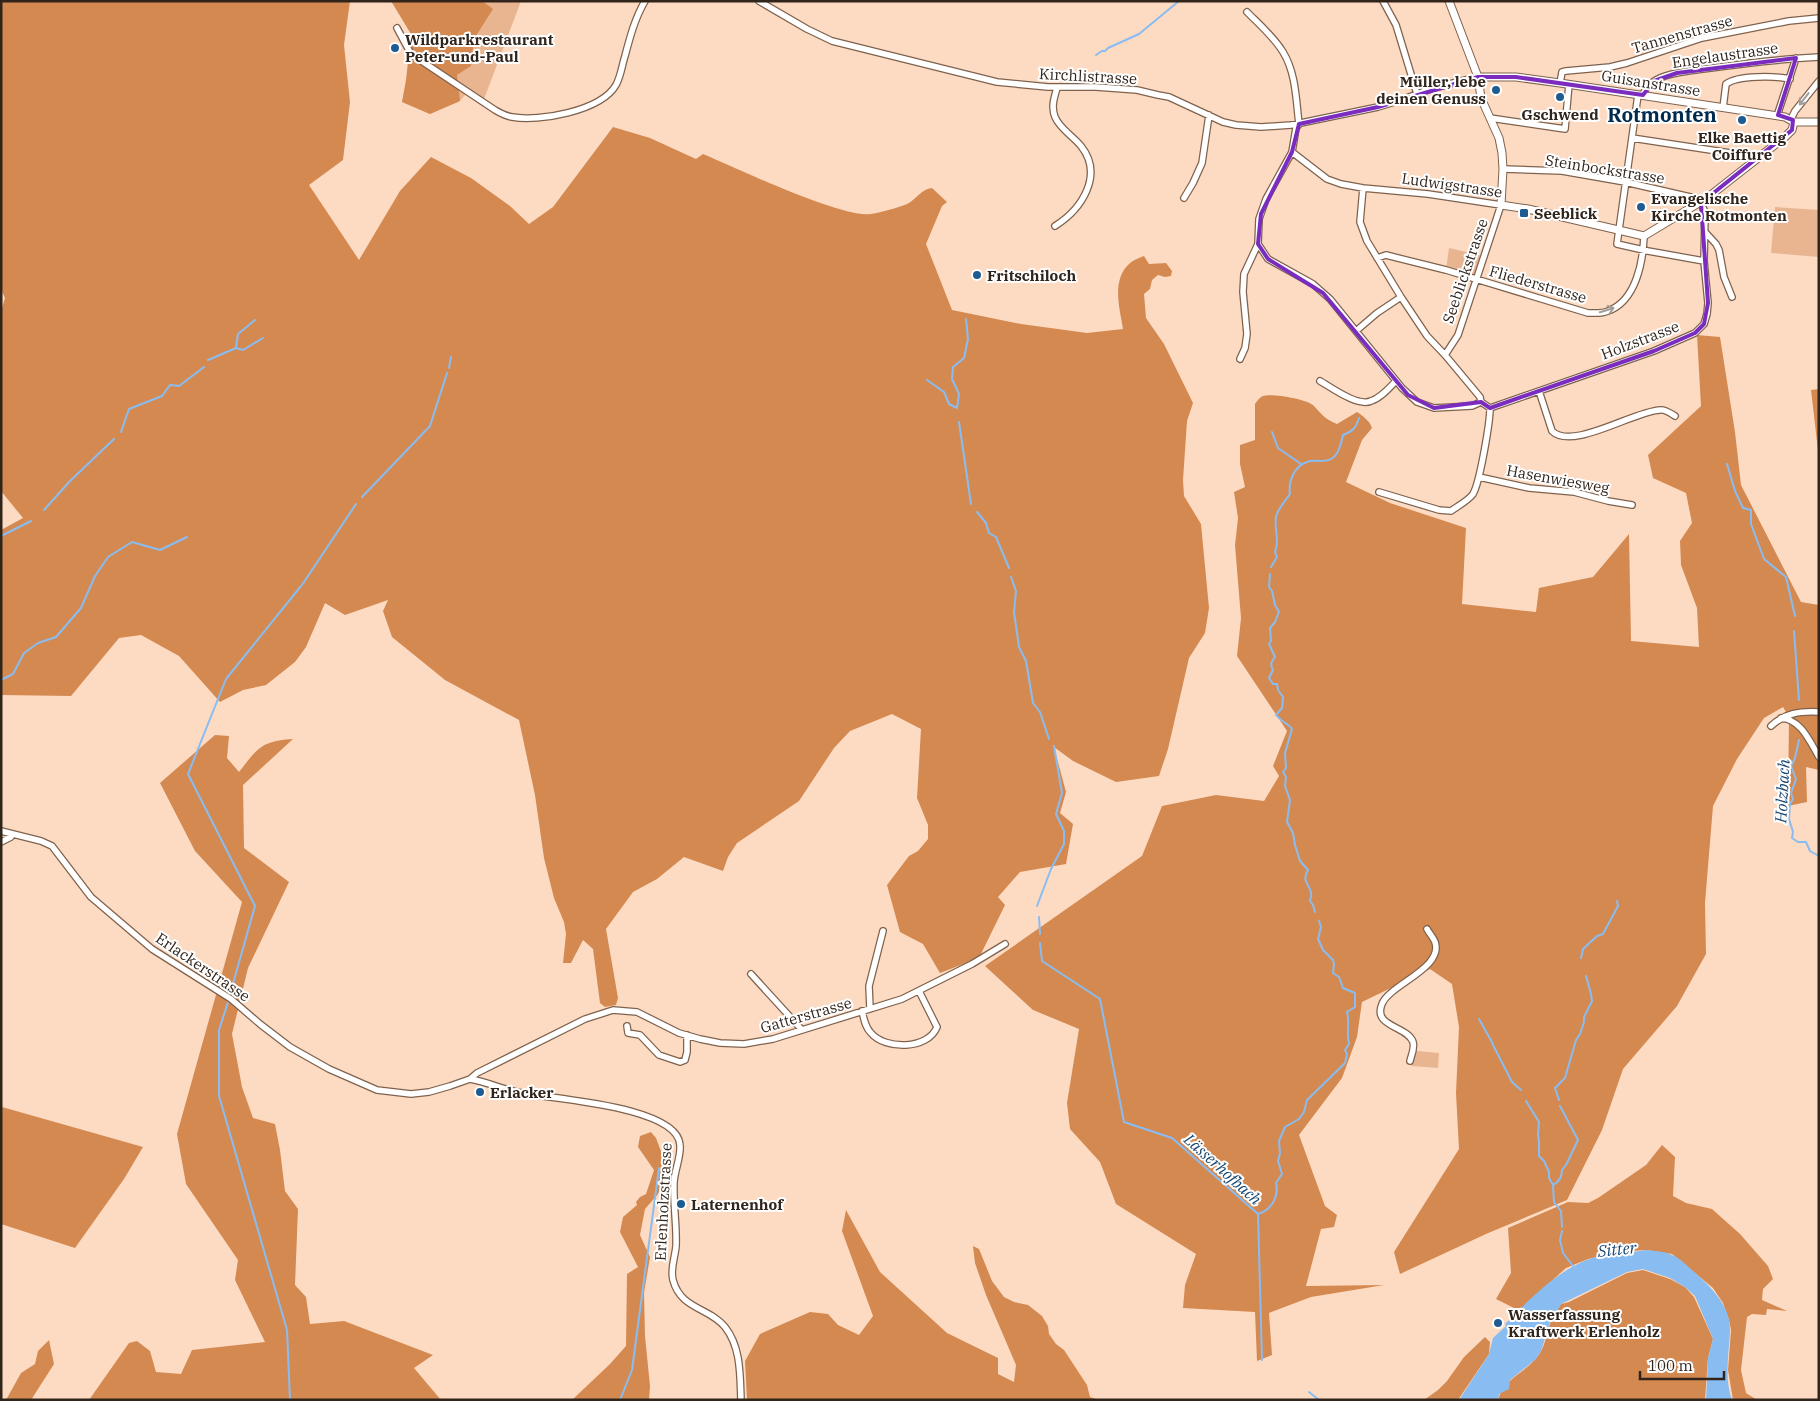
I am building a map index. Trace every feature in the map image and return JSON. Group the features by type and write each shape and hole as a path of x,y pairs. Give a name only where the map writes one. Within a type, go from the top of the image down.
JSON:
{"street":[{"path":"397,28 411,54 495,110 518,118 547,117 584,107 611,93 620,75 637,15 645,1"},
{"name":"Kirchlistrasse","path":"759,1 832,41 998,82 1057,88 1096,86 1137,90 1169,97 1223,122 1242,126 1261,127 1300,124 1378,107 1452,83 1478,78"},
{"path":"1383,1 1396,25 1417,94"},
{"name":"Seeblickstrasse","path":"1445,354 1458,335 1501,205 1503,169 1499,138 1480,98 1478,78 1449,1"},
{"path":"1240,359 1245,348 1247,334 1242,283 1244,274 1258,244 1259,219 1266,199 1292,152 1296,128 1300,124 1295,86 1284,53 1268,33 1247,12"},
{"name":"Tannenstrasse","path":"1560,83 1562,72 1610,67 1640,60 1702,38 1790,21 1819,18"},
{"name":"Engelaustrasse","path":"1641,95 1654,81 1671,74 1750,62 1819,57"},
{"path":"1777,116 1796,58"},
{"path":"1723,108 1726,84 1728,82 1776,76 1790,79"},
{"name":"Guisanstrasse","path":"1478,78 1516,77 1777,116 1793,121 1819,122"},
{"path":"1644,236 1701,202 1791,132 1794,111 1819,81"},
{"path":"1490,118 1565,129 1569,84"},
{"path":"1055,226 1073,211 1085,197 1090,183 1090,164 1086,154 1076,140 1060,126 1055,116 1052,106 1057,88"},
{"path":"1641,95 1632,138 1617,244 1704,261"},
{"path":"1184,198 1202,164 1208,115"},
{"path":"1632,138 1750,156 1755,159"},
{"name":"Ludwigstrasse","path":"1292,152 1327,179 1341,184 1501,205 1644,236"},
{"name":"Steinbockstrasse","path":"1503,169 1562,172 1625,182 1696,198 1701,202"},
{"path":"1363,188 1360,222 1367,241 1427,336 1445,354 1480,397 1481,402 1490,408 1490,418 1473,494 1451,511 1439,510 1379,492"},
{"name":"Holzstrasse","path":"1490,408 1654,351 1695,333 1704,324 1707,314 1708,297 1704,261 1704,210 1701,202"},
{"path":"1705,232 1719,250 1724,277 1732,297"},
{"name":"Fliederstrasse","path":"1378,258 1386,255 1476,279 1588,313 1603,313 1616,307 1628,296 1635,281 1644,236"},
{"path":"1258,244 1268,259 1313,284 1323,293 1408,395 1417,402 1434,408 1472,406 1481,402"},
{"path":"1356,331 1401,297"},
{"path":"1320,381 1352,399 1364,403 1378,398 1396,381"},
{"path":"1539,391 1552,432 1556,436 1569,437 1596,431 1646,412 1663,409 1675,416"},
{"name":"Hasenwiesweg","path":"1478,477 1529,488 1574,492 1632,505"},
{"path":"1771,726 1781,718 1794,712 1819,712"},
{"path":"1781,718 1792,720 1799,726 1819,757"},
{"name":"Erlackerstrasse","path":"1,830 42,840 52,846 91,897 145,943 231,999 276,1038 304,1056 362,1084 377,1090 398,1094 429,1092 470,1079"},
{"path":"1,842 11,837 12,834"},
{"path":"1410,1061 1414,1044 1412,1040 1403,1032 1388,1024 1382,1017 1380,1010 1387,995 1418,973 1432,959 1435,942 1426,929"},
{"path":"870,1009 869,986 883,931"},
{"name":"Gatterstrasse","path":"470,1079 477,1073 532,1045 585,1019 606,1012 624,1010 637,1012 687,1036 720,1043 744,1044 773,1039 902,999 972,964 1005,944"},
{"path":"751,974 802,1030"},
{"path":"862,1011 867,1028 879,1040 894,1044 912,1044 921,1041 933,1033 937,1027 920,991"},
{"path":"627,1026 628,1033 640,1035 659,1055 680,1062 685,1060 687,1036"},
{"name":"Erlenholzstrasse","path":"470,1079 520,1093 617,1108 653,1117 674,1130 679,1138 680,1146 674,1178 676,1247 672,1278 677,1291 683,1299 713,1316 730,1334 736,1346 739,1362 741,1400"}],"highlighted area":[{"path":"1796,58 1778,115 1793,120 1792,130 1701,203 1708,303 1704,324 1695,333 1654,351 1490,408 1481,402 1434,408 1408,395 1323,293 1268,259 1258,244 1261,214 1292,152 1299,124 1378,107 1478,77 1516,77 1643,95 1654,81 1677,73"}],"shaded area":[{"path":"1,1 350,1 344,45 350,102 343,160 309,185 359,260 400,191 431,157 471,178 510,206 529,224 553,207 613,127 650,138 696,159 703,154 814,201 837,209 857,213 871,214 899,207 907,204 925,190 932,188 947,202 942,206 926,244 952,310 1021,324 1087,333 1123,329 1118,287 1123,271 1136,259 1144,256 1149,264 1166,263 1172,271 1171,276 1158,275 1152,280 1150,289 1144,294 1146,318 1164,344 1193,403 1187,421 1183,480 1184,496 1201,524 1209,608 1205,633 1189,658 1168,749 1159,776 1116,782 1073,761 1054,747 1066,792 1060,813 1073,824 1066,864 1020,872 998,897 1005,905 979,958 940,973 923,944 900,932 887,885 909,856 918,851 928,839 928,825 917,798 921,729 892,714 850,731 834,748 799,801 737,843 728,857 723,871 684,857 657,879 633,892 606,929 618,998 616,1005 605,1007 600,1003 593,949 583,940 571,963 563,963 566,934 564,922 554,898 544,858 535,795 519,720 445,680 392,637 383,611 388,600 345,615 325,603 306,647 295,662 266,685 243,690 220,702 179,656 141,635 119,638 71,696 1,695 1,530 23,518 1,491 1,311 5,298 1,289"},
{"path":"391,1 482,1 493,9 474,39 471,66 457,75 460,101 430,114 402,102 411,34"},
{"path":"393,1 521,1 484,99 469,90 460,101 430,114 402,102 417,45"},
{"path":"1775,207 1819,210 1819,257 1771,253"},
{"path":"1449,248 1484,256 1476,279 1446,270"},
{"path":"1697,335 1720,337 1735,432 1741,485 1801,602 1819,605 1819,770 1806,767 1807,802 1788,806 1789,717 1783,707 1764,718 1737,759 1713,806 1705,903 1706,954 1677,1006 1623,1069 1602,1130 1567,1200 1486,1234 1400,1274 1394,1252 1459,1149 1456,1093 1459,1027 1452,984 1430,969 1362,1002 1357,1037 1342,1078 1299,1135 1325,1206 1337,1215 1334,1227 1321,1229 1306,1286 1384,1285 1311,1297 1269,1313 1272,1355 1257,1361 1255,1312 1183,1308 1185,1285 1196,1254 1116,1204 1100,1162 1070,1129 1067,1103 1079,1029 1033,1010 985,966 1142,856 1162,806 1216,795 1264,801 1279,776 1273,766 1287,731 1237,656 1241,618 1235,545 1238,518 1234,492 1245,487 1240,464 1240,445 1255,440 1255,404 1260,398 1273,395 1309,403 1326,418 1337,424 1357,412 1370,423 1372,428 1362,440 1346,482 1390,503 1466,528 1462,604 1536,612 1539,588 1593,577 1629,534 1631,641 1699,647 1697,608 1681,565 1680,541 1692,523 1686,493 1653,478 1648,455 1701,406"},
{"path":"1819,389 1819,459 1811,390"},
{"path":"215,735 229,736 227,758 239,772 261,747 282,740 293,739 243,785 244,848 289,882 248,968 232,1034 242,1087 253,1118 275,1124 285,1191 298,1209 295,1285 306,1297 310,1324 344,1321 433,1355 414,1368 441,1400 89,1400 129,1343 137,1341 150,1351 156,1372 181,1374 192,1350 265,1342 235,1280 238,1260 186,1184 177,1134 242,902 195,851 160,783"},
{"path":"1417,1051 1439,1053 1438,1068 1411,1066 1414,1053"},
{"path":"2,1107 143,1147 124,1179 75,1248 1,1224"},
{"path":"651,1132 656,1138 668,1170 658,1194 645,1209 640,1235 650,1257 644,1293 645,1336 650,1386 649,1400 572,1400 626,1346 627,1274 638,1267 620,1232 623,1217 637,1205 636,1202 640,1197 646,1194 654,1170 638,1147 640,1136"},
{"path":"1662,1145 1675,1157 1673,1196 1686,1203 1712,1209 1740,1234 1768,1266 1773,1279 1763,1289 1762,1300 1787,1311 1767,1309 1766,1315 1752,1314 1747,1317 1741,1370 1746,1393 1757,1400 1733,1400 1728,1370 1731,1330 1723,1303 1713,1288 1672,1254 1646,1250 1617,1252 1588,1259 1566,1268 1523,1307 1516,1309 1496,1299 1511,1273 1508,1228 1568,1202 1588,1203 1598,1198 1646,1165"},
{"path":"846,1210 880,1272 947,1333 998,1358 998,1374 1014,1382 1016,1365 986,1295 975,1263 973,1246 979,1249 992,1281 1004,1297 1014,1302 1028,1305 1042,1316 1048,1326 1049,1334 1056,1344 1064,1350 1087,1385 1090,1397 1099,1400 747,1400 745,1361 760,1334 810,1312 828,1314 838,1325 859,1335 873,1316 842,1231"},
{"path":"1643,1270 1670,1279 1685,1287 1694,1297 1713,1339 1708,1358 1705,1400 1498,1400 1509,1381 1532,1363 1540,1353 1552,1319 1561,1304 1569,1302 1627,1273"},
{"path":"1485,1337 1490,1342 1489,1354 1458,1400 1424,1400 1447,1381 1464,1357"},
{"path":"49,1340 54,1364 31,1400 6,1400 21,1373 35,1364 38,1351"}],"water":[{"name":"Sitter","path":"1646,1250 1659,1251 1678,1258 1707,1284 1719,1298 1727,1313 1729,1322 1728,1383 1732,1400 1706,1400 1708,1358 1713,1339 1695,1296 1670,1278 1643,1269 1627,1272 1561,1304 1550,1323 1541,1351 1536,1359 1510,1380 1509,1389 1499,1394 1498,1400 1459,1400 1489,1354 1493,1338 1548,1283 1573,1266 1586,1260 1600,1256"}],"waterway":[{"path":"1096,55 1139,34 1179,1"},
{"name":"Lässerhofbach","path":"927,380 944,392 949,404 957,408 959,394 952,379 953,367 964,358 968,339 966,319"},
{"path":"236,347 238,334 255,320"},
{"path":"208,360 236,348 243,350 263,338"},
{"path":"449,368 451,357"},
{"path":"121,432 129,409 162,396 170,385 179,386 204,367"},
{"path":"362,497 430,426 447,373"},
{"path":"1271,567 1277,557 1275,552 1277,544 1276,515 1290,494 1293,474 1307,462 1325,461 1334,457 1343,435 1354,429 1359,418"},
{"name":"Lässerhofbach","path":"959,422 971,504"},
{"path":"1272,432 1278,448 1301,464"},
{"path":"44,510 70,481 114,439"},
{"name":"Holzbach","path":"1727,464 1735,491 1743,508 1751,510 1751,524 1764,559 1786,577 1795,616"},
{"path":"302,585 356,504"},
{"name":"Lässerhofbach","path":"977,512 986,523 989,533 996,537 1009,568"},
{"path":"1,536 31,521"},
{"path":"1,680 13,674 24,653 38,643 56,637 81,608 95,576 108,557 132,542 160,550 187,537"},
{"path":"1270,574 1269,587 1279,612 1270,628 1271,641 1269,644 1275,657 1271,663 1273,670 1269,678 1273,684 1277,684 1278,690 1283,697 1282,708 1276,715 1292,729 1285,753 1286,768 1283,772 1286,777 1285,786 1290,800 1287,822 1293,833 1300,861 1308,870 1305,877 1310,890 1310,901 1315,912"},
{"name":"Lässerhofbach","path":"1011,577 1016,591 1014,612 1019,647 1026,661 1033,703 1040,712 1049,739"},
{"path":"230,994 255,906 188,774 226,679 301,586"},
{"name":"Holzbach","path":"1794,631 1799,700"},
{"name":"Holzbach","path":"1799,740 1791,766 1796,779 1791,793 1793,799 1790,804 1789,819 1793,832 1792,838 1798,842 1806,842 1810,851 1819,856"},
{"name":"Lässerhofbach","path":"1037,906 1051,869 1064,844 1064,831 1056,814 1062,793 1054,746"},
{"path":"1581,958 1583,949 1597,936 1603,934 1618,906 1617,901"},
{"name":"Lässerhofbach","path":"1039,917 1040,934"},
{"path":"1258,1214 1271,1206 1275,1197 1276,1183 1282,1174 1278,1161 1280,1153 1279,1141 1285,1127 1299,1119 1304,1112 1307,1100 1345,1063 1347,1054 1345,1050 1349,1044 1347,1012 1355,1007 1355,993 1343,988 1339,977 1333,973 1333,960 1323,950 1318,939 1321,927 1319,921"},
{"name":"Lässerhofbach","path":"1040,943 1042,961 1100,999 1124,1122 1172,1138 1258,1214 1262,1360"},
{"path":"1559,1100 1555,1088 1565,1078 1584,1017 1592,1001 1586,976"},
{"path":"228,1002 219,1030 219,1096 287,1330 290,1400"},
{"path":"1479,1019 1493,1044"},
{"path":"1493,1045 1512,1082 1521,1090"},
{"path":"1526,1101 1539,1122 1539,1156 1544,1161 1549,1172 1549,1178 1553,1185 1554,1202 1561,1211 1562,1227"},
{"path":"1553,1185 1560,1179 1562,1170 1578,1140 1560,1106"},
{"path":"620,1400 632,1370 659,1168"},
{"path":"1562,1231 1560,1240 1563,1253 1573,1266"},
{"name":"Lässerhofbach","path":"1309,1392 1319,1400"}],"place":[{"name":"Wildparkrestaurant Peter-und-Paul","path":"395,48"},
{"name":"Müller, lebe deinen Genuss","path":"1496,90"},
{"name":"Gschwend","path":"1560,97"},
{"name":"Elke Baettig Coiffure","path":"1742,120"},
{"name":"Evangelische Kirche Rotmonten","path":"1641,207"},
{"name":"Seeblick","path":"1524,213"},
{"name":"Fritschiloch","path":"977,275"},
{"name":"Erlacker","path":"480,1092"},
{"name":"Laternenhof","path":"681,1204"},
{"name":"Wasserfassung Kraftwerk Erlenholz","path":"1498,1323"}],"district":[{"name":"Rotmonten","path":"1662,114"}]}
